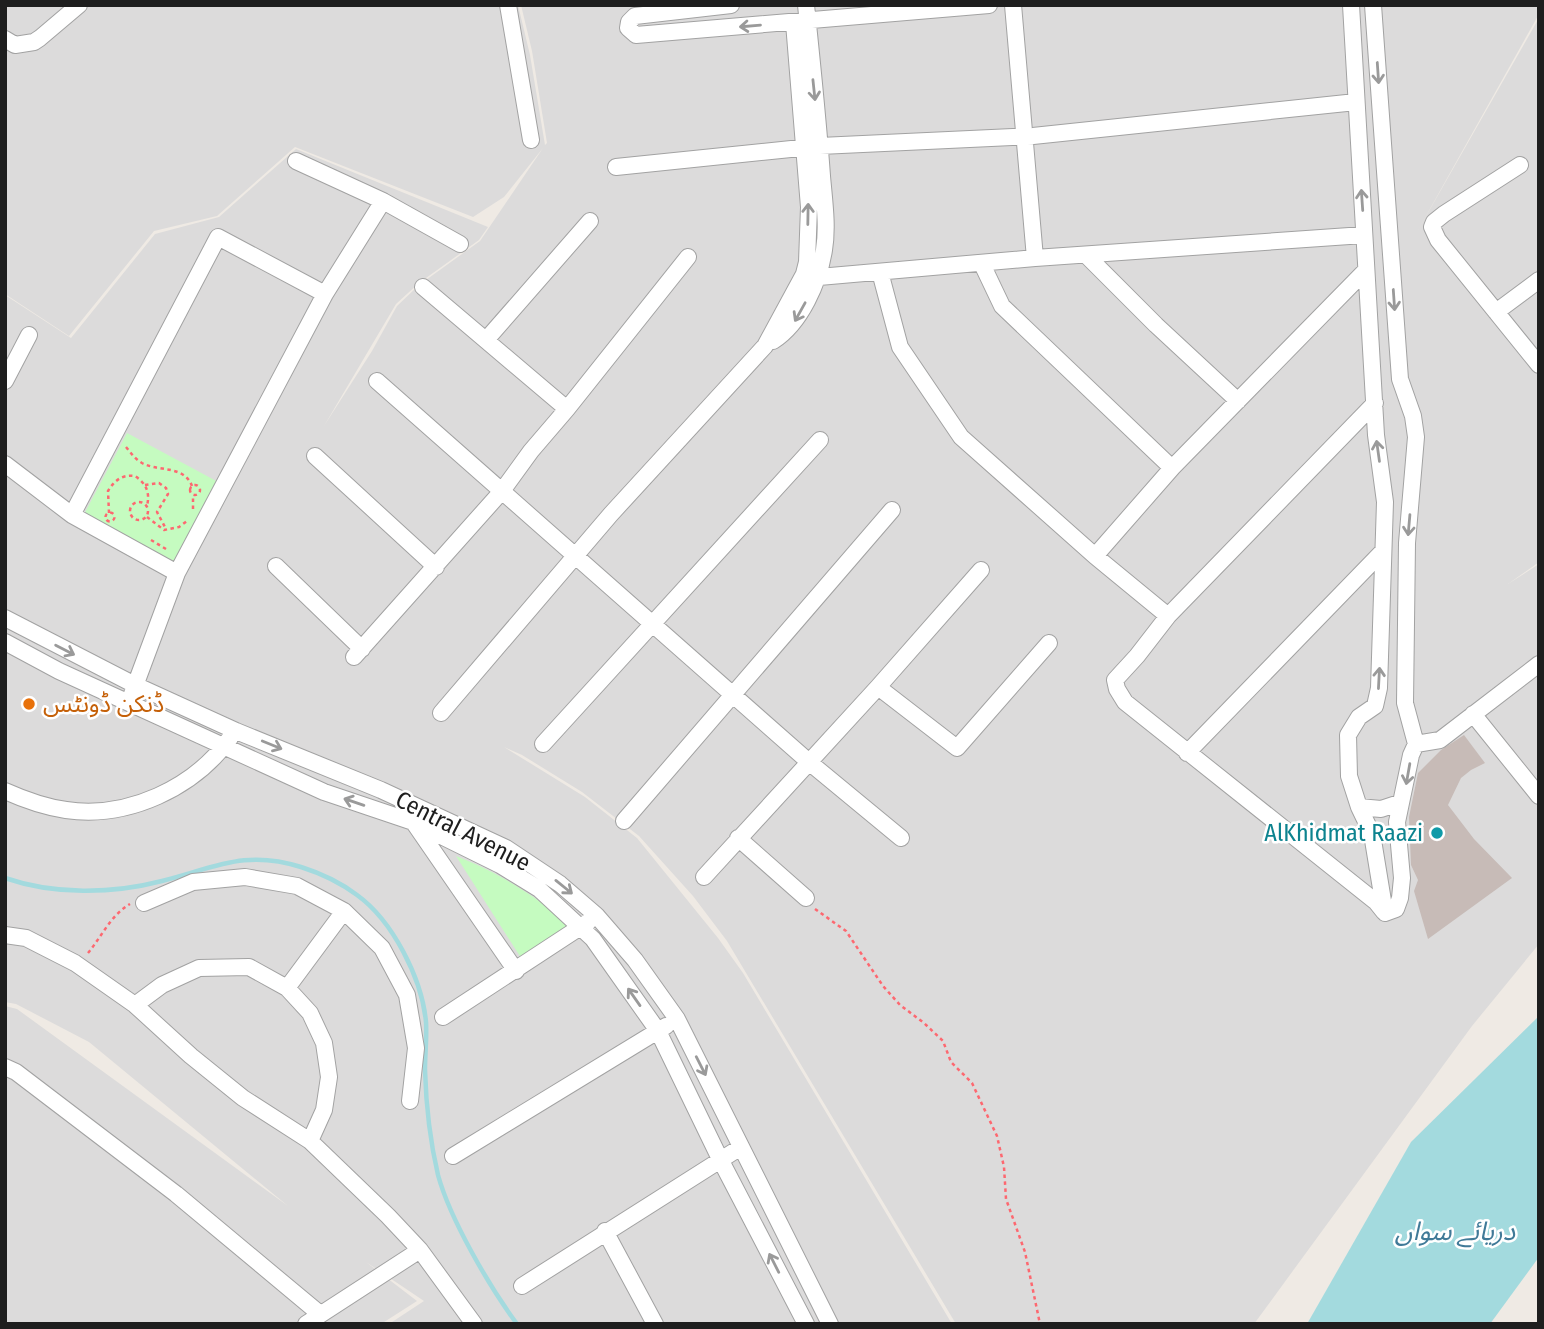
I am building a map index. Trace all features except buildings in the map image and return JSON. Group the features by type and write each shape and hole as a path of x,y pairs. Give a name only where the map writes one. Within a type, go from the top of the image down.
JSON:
{"street":[{"path":"5,39 15,45 34,42 79,5"},
{"path":"508,5 531,140"},
{"path":"731,5 635,16 630,20 628,28 636,36 989,5"},
{"path":"765,346 794,323 818,277 825,248 825,224 812,147 801,23 806,5"},
{"path":"1013,5 1035,258"},
{"path":"1351,5 1376,435 1385,502 1379,688 1375,706"},
{"path":"1373,5 1400,379 1413,416 1416,436 1407,542 1405,703 1416,744 1411,755 1396,822 1402,878 1400,898 1396,909 1385,913"},
{"path":"616,167 812,147 1024,136 1356,102"},
{"path":"441,713 575,556 765,346 804,274 807,262 812,147"},
{"path":"296,161 383,201 460,244"},
{"path":"1520,165 1444,214 1432,227 1438,240 1539,365"},
{"path":"128,702 177,573 324,294 383,201"},
{"path":"486,340 590,221"},
{"path":"818,277 1035,258 1364,235"},
{"path":"72,515 218,237 324,294"},
{"path":"1087,256 1156,326 1238,401"},
{"path":"276,566 358,653 502,491 531,451 568,409 688,257"},
{"path":"982,264 1002,306 1172,468"},
{"path":"1095,556 1172,468 1366,270"},
{"path":"880,272 900,347 961,437 1095,556 1168,616"},
{"path":"1496,312 1539,280"},
{"path":"423,287 568,409"},
{"path":"5,381 29,335"},
{"path":"377,381 808,762 901,838"},
{"path":"1375,403 1168,616 1115,680 1125,702 1376,902 1385,913"},
{"path":"543,744 820,440"},
{"path":"315,456 436,568"},
{"path":"5,464 72,515 177,573"},
{"path":"624,821 891,510"},
{"path":"1187,753 1383,551"},
{"path":"704,877 981,570"},
{"name":"Central Avenue","path":"5,618 135,685 236,731 382,790 506,848 561,884 596,915 635,960 677,1019 830,1324"},
{"name":"Central Avenue","path":"5,642 59,671 324,792 413,822 500,865 539,889 593,939 658,1031 720,1159 806,1324"},
{"path":"877,687 957,748 1049,643"},
{"path":"1416,744 1440,740 1539,664"},
{"path":"1385,913 1372,834 1359,807 1349,776 1348,735 1359,717 1375,706 1393,700 1405,703"},
{"path":"1474,715 1539,796"},
{"path":"5,791 34,803 68,811 103,811 138,804 180,785 200,771 225,747 236,731"},
{"path":"382,790 413,822 516,971"},
{"path":"1359,807 1381,809 1399,803"},
{"path":"738,838 806,898"},
{"path":"144,903 193,883 245,877 297,886 344,911 382,948 407,995 416,1048 410,1101"},
{"path":"287,988 344,911"},
{"path":"443,1017 516,971 596,915"},
{"path":"5,935 26,938 78,965 135,1005 191,1056 243,1098 310,1140 420,1250 474,1324"},
{"path":"135,1005 162,985 199,968 249,967 287,988 310,1013 324,1043 329,1077 324,1110 310,1140"},
{"path":"453,1156 677,1019"},
{"path":"5,1067 16,1072 176,1194 320,1314"},
{"path":"522,1286 741,1147"},
{"path":"605,1231 655,1324"},
{"path":"306,1324 420,1250"}],"path":[{"path":"109,513 107,491 118,479 130,475 145,485 148,494 147,517 159,528 169,530 188,520 193,510 194,495 190,492 190,480 174,470 144,464 135,458 115,433"},
{"path":"145,485 159,483 166,488 168,494 157,512 164,527 169,530"},
{"path":"192,486 197,486 200,490 194,495"},
{"path":"147,506 136,502 129,512 137,520 147,517"},
{"path":"806,898 818,913 846,931 883,986 900,1005 925,1023 943,1041 951,1062 972,1083 997,1136 1004,1167 1006,1199 1025,1252 1040,1324"},
{"path":"78,965 100,939 115,914 130,904 144,903"}],"shaded area":[{"path":"5,5 518,5 530,55 545,145 547,143 532,51 521,5 1539,5 1539,14 1417,232 1539,18 1539,562 1508,584 1539,564 1539,944 1472,1026 1254,1324 956,1324 727,941 693,896 639,836 582,792 504,747 585,797 637,838 718,938 743,973 952,1324 389,1324 424,1301 366,1262 417,1301 381,1324 5,1324 5,1006 17,1009 288,1206 89,1042 16,1004 5,1002 5,295 71,338 155,234 219,217 296,149 488,227 479,240 419,283 396,304 324,426 397,306 419,285 480,241 543,148 504,197 473,217 295,147 217,216 154,231 69,336 5,294"}],"green space":[{"path":"127,433 220,483 175,567 82,518"},
{"path":"456,856 518,887 574,927 523,961"}],"water":[{"name":"دریائے سواں","path":"1539,1016 1539,1257 1490,1324 1307,1324 1411,1142"}],"waterway":[{"path":"5,878 63,890 103,890 162,881 230,862 263,860 281,862 323,875 370,906 394,935 419,988 426,1022 425,1070 429,1122 438,1175 451,1212 472,1252 517,1324"}],"place":[{"name":"ڈنکن ڈونٹس","path":"29,704"},
{"name":"AlKhidmat Raazi","path":"1437,833"}]}
